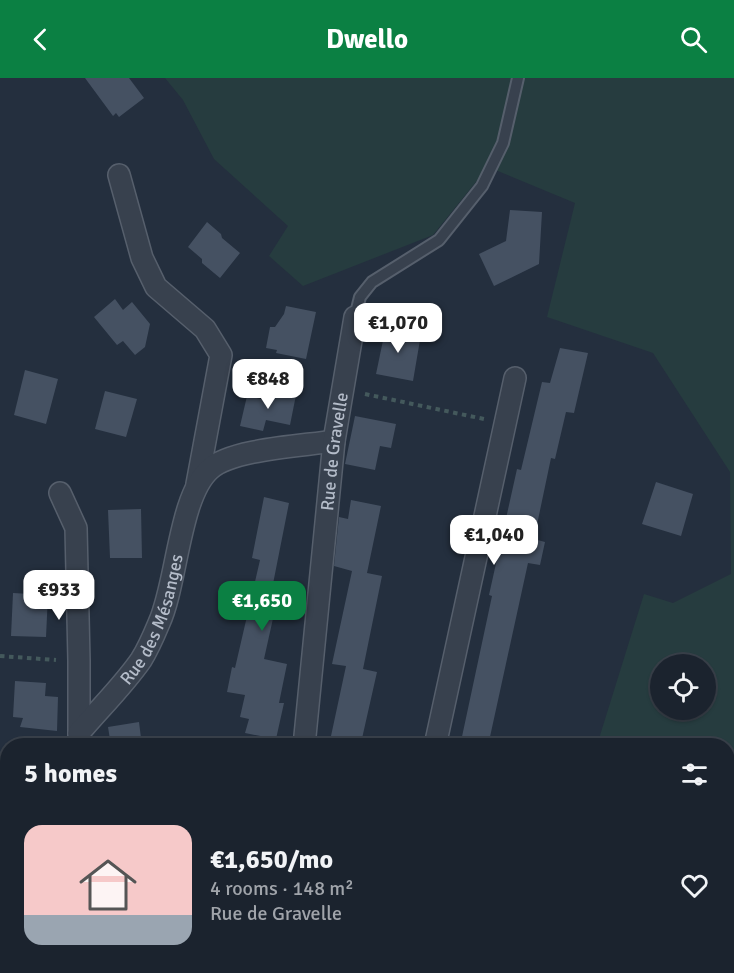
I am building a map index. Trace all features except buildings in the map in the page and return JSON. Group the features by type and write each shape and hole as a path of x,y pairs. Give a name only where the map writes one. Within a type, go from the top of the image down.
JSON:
{"street":[{"name":"Rue des Mésanges","path":"80,738 141,659 160,622 168,599 182,530 196,488 221,355 205,329 156,287 141,258 119,175"},
{"name":"Rue de Gravelle","path":"305,738 334,441 355,317"},
{"path":"437,738 515,378"},
{"name":"Rue des Mésanges","path":"196,488 210,468 235,456 334,441"},
{"path":"60,493 76,528 79,738"}],"lane":[{"name":"Rue de Gravelle","path":"355,317 360,297 372,282 439,240 482,186 504,143 518,78"}],"path":[{"path":"342,390 505,423"},
{"path":"0,657 79,662"}],"green space":[{"path":"165,78 734,78 734,738 599,738 644,594 673,603 731,574 730,472 653,353 547,317 575,203 488,167 433,235 303,286 269,256 288,226 214,159 183,100"}]}
